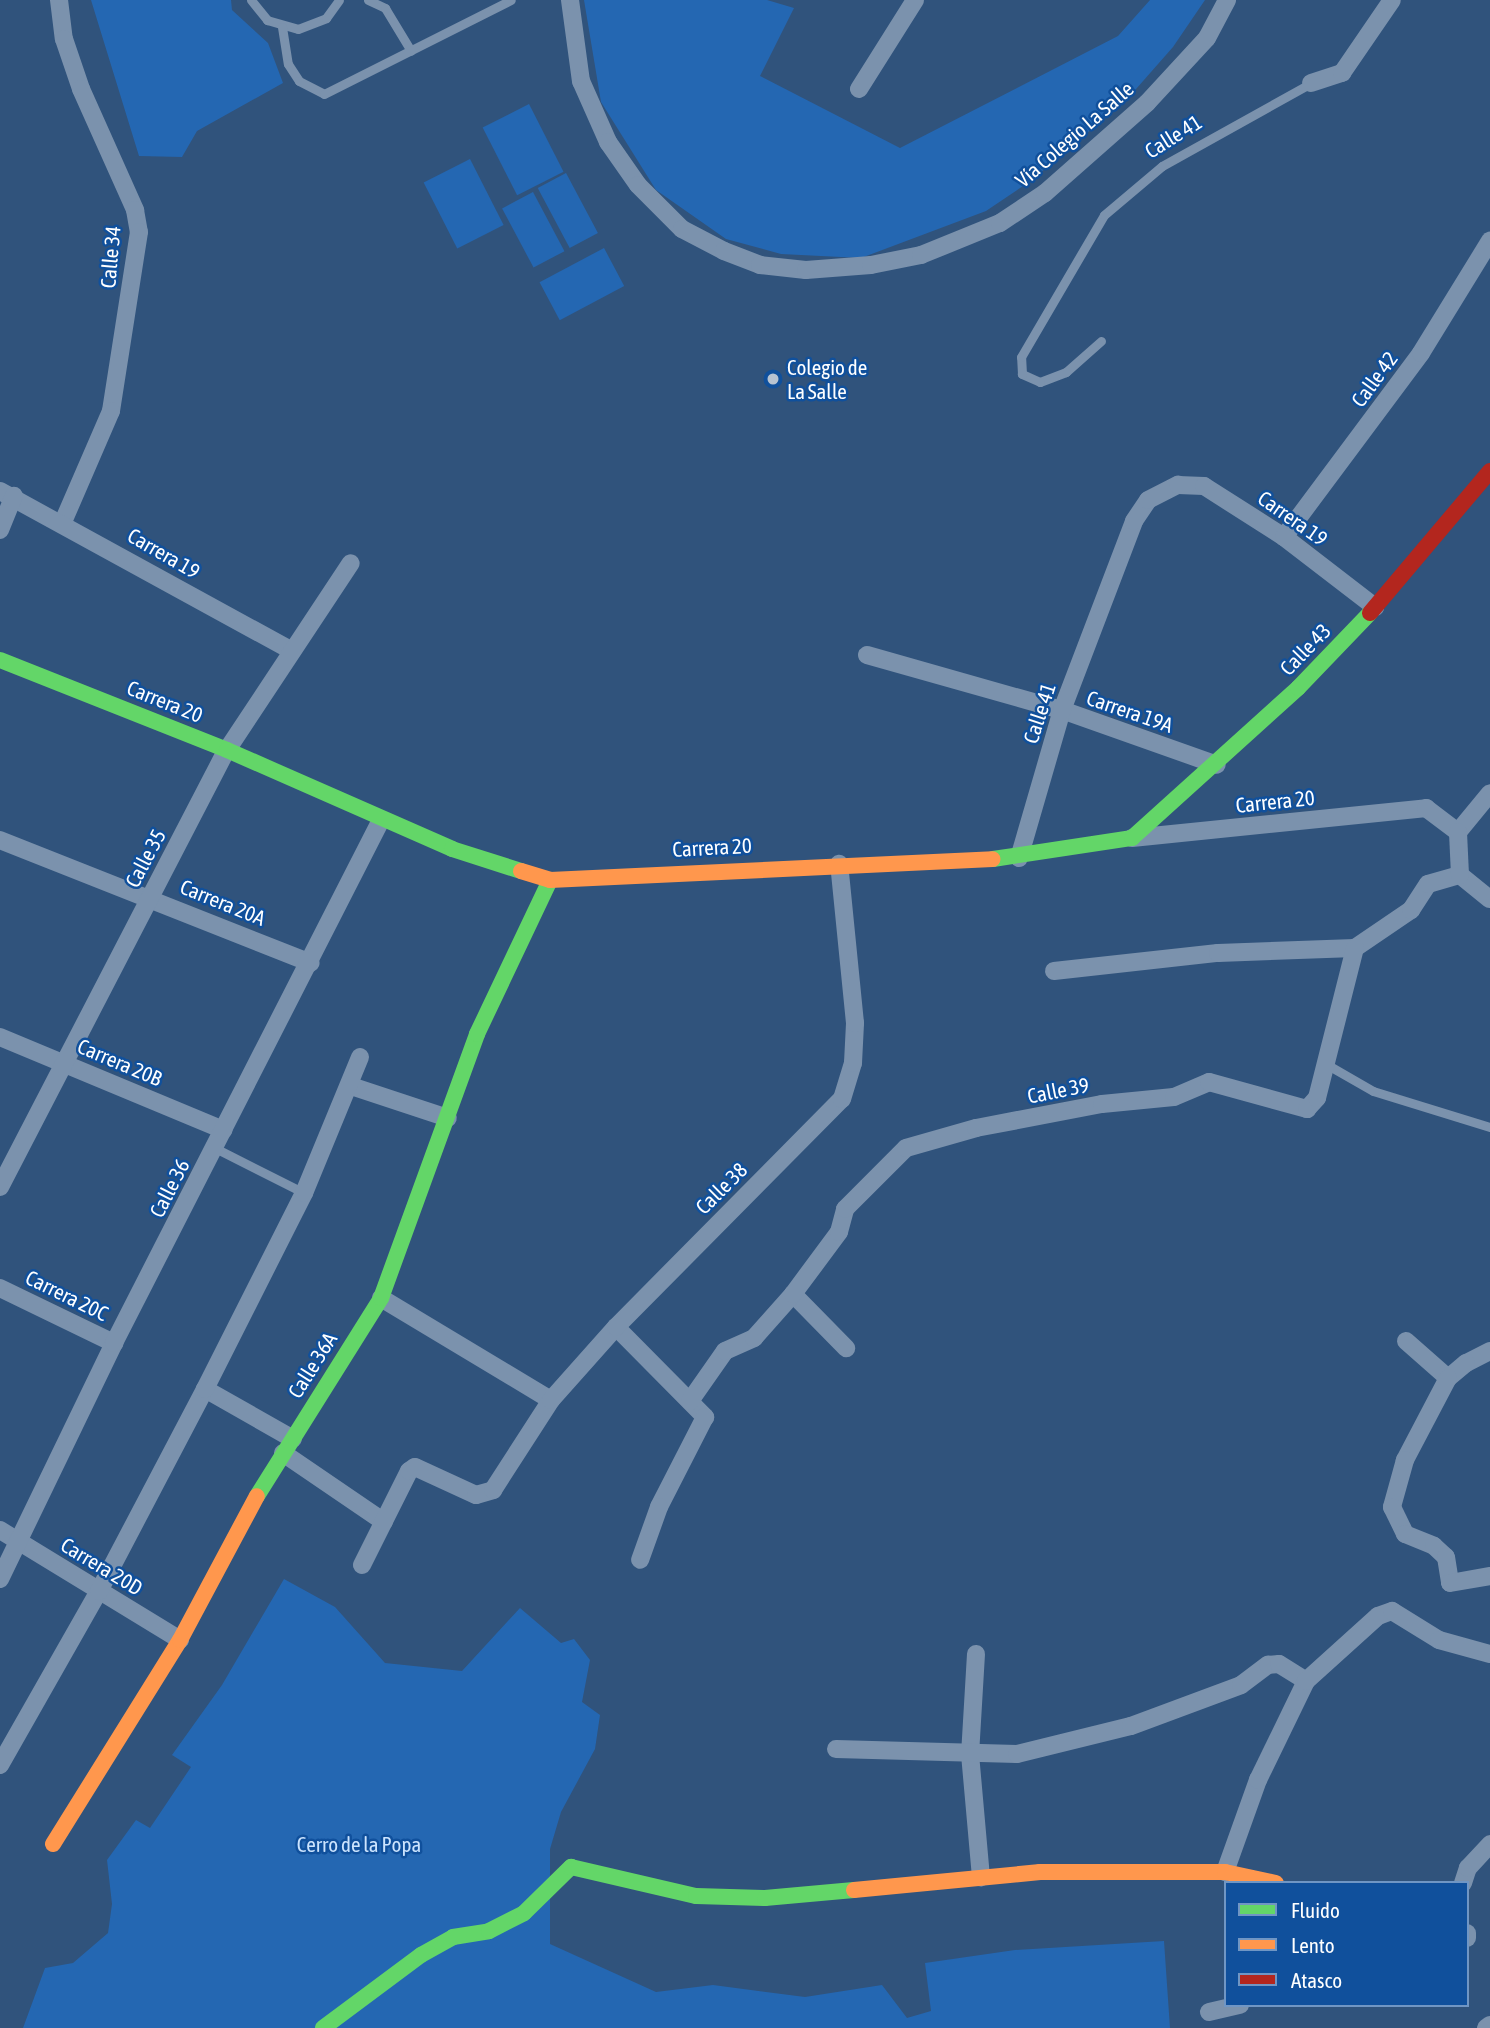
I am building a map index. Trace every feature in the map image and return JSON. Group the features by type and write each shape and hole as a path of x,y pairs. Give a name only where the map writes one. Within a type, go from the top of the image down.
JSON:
{"street":[{"name":"Calle 34","path":"59,0 64,39 81,89 135,210 139,232 111,411 63,522"},
{"name":"Vía Colegio La Salle","path":"570,0 581,81 608,142 638,185 682,229 724,251 760,265 806,270 871,265 921,255 1000,223 1045,193 1147,103 1207,38 1227,0"},
{"path":"859,89 915,0"},
{"name":"Calle 41","path":"1311,83 1342,73 1392,0"},
{"name":"Calle 42","path":"1284,537 1421,353 1490,241"},
{"name":"Calle 43","path":"1132,838 1217,765 1375,607 1490,471"},
{"name":"Carrera 19","path":"1178,485 1204,486 1284,537 1375,607"},
{"name":"Calle 41","path":"1018,858 1062,710 1134,521 1148,500 1178,485"},
{"name":"Carrera 19","path":"5,490 292,651"},
{"path":"0,530 5,490"},
{"name":"Calle 35","path":"0,1187 62,1063 227,750 351,563"},
{"name":"Carrera 19A","path":"867,655 1062,710 1217,765"},
{"name":"Carrera 20","path":"0,660 227,750 452,849 550,880 839,864 1018,858 1132,838 1426,808 1458,832"},
{"path":"1490,793 1458,832 1460,875 1490,899"},
{"name":"Calle 36","path":"0,1579 114,1343 381,820"},
{"name":"Carrera 20A","path":"0,840 150,897 310,963"},
{"name":"Calle 38","path":"384,1522 408,1471 415,1467 476,1495 487,1495 551,1400 616,1327 842,1099 853,1063 855,1023 839,864"},
{"path":"1054,971 1217,953 1355,948 1411,910 1428,884 1460,875"},
{"name":"Calle 36A","path":"53,1844 180,1640 237,1528 381,1298 477,1034 550,880"},
{"name":"Calle 39","path":"793,1294 839,1232 845,1209 906,1148 976,1128 1102,1104 1174,1097 1209,1082 1307,1109 1318,1098 1324,1062 1355,948"},
{"name":"Carrera 20B","path":"0,1037 223,1130"},
{"path":"0,1765 99,1591 205,1389 304,1193 351,1086 360,1057"},
{"path":"351,1086 448,1118"},
{"name":"Carrera 20C","path":"0,1288 114,1343"},
{"path":"690,1401 725,1351 754,1338 793,1294 846,1348"},
{"path":"381,1298 551,1400"},
{"path":"616,1327 705,1417 670,1483 640,1560"},
{"path":"1406,1341 1448,1378"},
{"path":"1490,1351 1448,1378 1405,1460 1392,1507 1405,1534 1434,1546 1446,1557 1450,1583 1490,1576"},
{"path":"205,1389 288,1446 384,1522 362,1565"},
{"name":"Carrera 20D","path":"0,1530 180,1640"},
{"path":"1225,1872 1258,1780 1306,1681 1385,1611 1439,1640 1490,1654"},
{"path":"976,1654 970,1754 981,1878"},
{"path":"836,1749 1017,1754 1131,1726 1241,1685 1268,1665 1279,1664 1306,1681"},
{"path":"1464,1881 1468,1868 1490,1844"},
{"path":"323,2028 421,1955 453,1937 489,1931 524,1913 571,1867 696,1896 765,1898 1040,1872 1225,1872 1267,1881"},
{"path":"1209,2012 1231,2007"}],"lane":[{"path":"251,0 267,20 282,27 313,25 326,18 339,0"},
{"path":"368,0 385,8 411,51"},
{"path":"282,27 288,64 299,81 324,94 512,0"},
{"name":"Calle 41","path":"1101,341 1066,372 1040,382 1022,374 1021,358 1104,215 1162,166 1311,83"},
{"path":"1324,1062 1373,1091 1490,1126"},
{"path":"215,1148 304,1193"}],"green space":[{"path":"91,0 231,0 232,10 268,43 283,83 197,131 182,157 139,156"},
{"path":"584,0 767,0 794,8 760,76 900,148 1118,36 1150,0 1205,0 1173,47 1129,97 1032,180 986,211 861,258 781,254 726,239 656,190 601,102"},
{"path":"529,104 564,172 517,195 483,128"},
{"path":"470,159 504,225 457,249 424,183"},
{"path":"566,173 598,233 570,248 538,188"},
{"path":"533,192 564,251 534,268 502,208"},
{"path":"604,248 624,286 560,320 540,282"},
{"name":"Cerro de la Popa","path":"284,1579 335,1607 385,1663 462,1671 520,1608 561,1643 574,1639 590,1660 582,1702 600,1715 595,1749 561,1812 550,1849 550,1944 656,1992 713,1985 805,1997 882,1985 907,2018 931,2011 925,1963 1015,1950 1164,1941 1170,2028 23,2028 45,1968 73,1963 108,1933 112,1904 107,1860 136,1820 150,1828 191,1767 172,1755 222,1685"}],"traffic: fast":[{"path":"993,859 1132,838 1298,688 1370,613"},
{"path":"0,660 227,750 452,849 521,871"},
{"path":"257,1496 381,1298 477,1034 550,880"},
{"path":"323,2028 421,1955 453,1937 489,1931 524,1913 571,1867 696,1896 765,1898 854,1890"}],"traffic: slow":[{"path":"521,871 550,880 993,859"},
{"path":"53,1844 180,1640 257,1496"},
{"path":"854,1890 1040,1872 1225,1872 1267,1881"}],"traffic: jam":[{"path":"1370,613 1490,471"}],"place":[{"name":"Colegio de La Salle","path":"773,379"}]}
